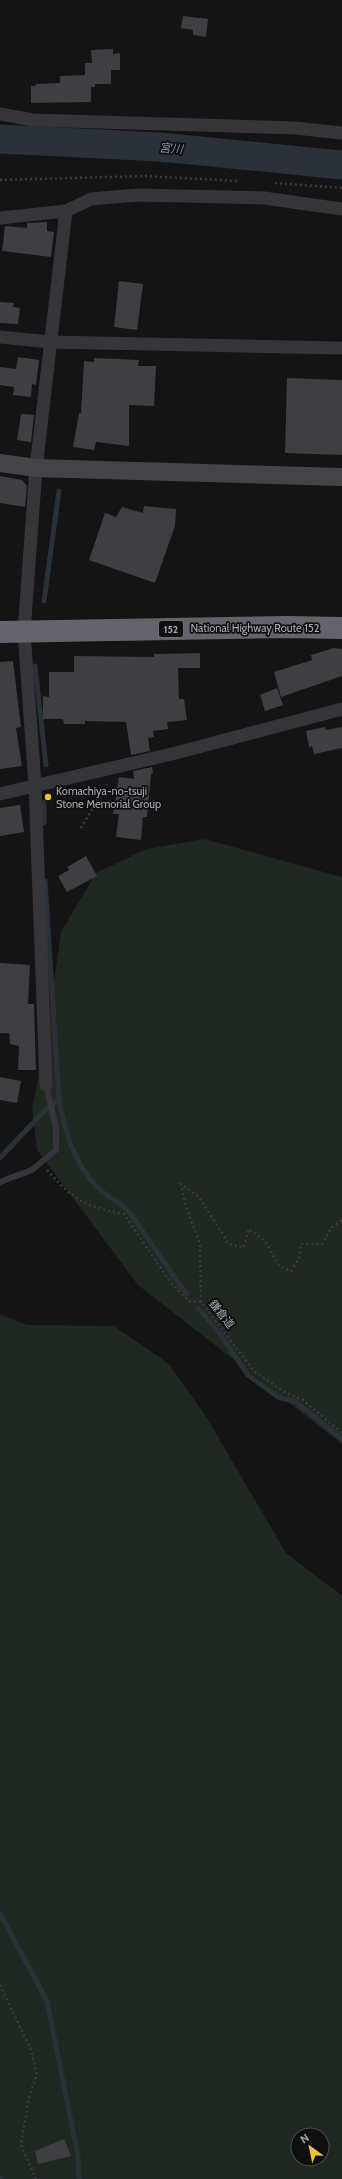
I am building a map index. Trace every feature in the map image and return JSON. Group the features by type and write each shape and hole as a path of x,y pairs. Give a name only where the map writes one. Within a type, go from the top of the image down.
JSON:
{"highway":[{"name":"National Highway Route 152","path":"0,632 287,627 342,628"}],"street":[{"path":"0,114 33,120 295,128 342,134"},
{"path":"0,218 66,211 91,199 140,195 264,198 342,209"},
{"path":"47,1090 35,785 24,632 36,468 66,211"},
{"path":"0,337 50,342 342,348"},
{"path":"0,463 36,468 342,478"},
{"path":"0,794 118,766 342,709"}],"lane":[{"path":"0,1182 32,1170 56,1150 56,1128 47,1090"}],"path":[{"path":"81,828 118,766"},
{"name":"鎌倉道","path":"42,1163 64,1190 77,1200 107,1211 124,1214 171,1283 189,1301 201,1302 226,1331 254,1371 283,1392 303,1400 342,1433"},
{"path":"201,1302 200,1244 186,1207 181,1184 199,1197 229,1244 243,1248 249,1229 265,1241 279,1266 291,1271 299,1258 301,1244 322,1244 331,1228 342,1220"},
{"path":"0,1985 31,2050 37,2075 29,2097 21,2145 36,2179"}],"shaded area":[{"path":"204,839 342,877 342,1444 138,1285 37,1150 32,1109 46,1040 61,932 96,873 147,849"},
{"path":"0,1314 27,1325 114,1326 169,1364 207,1418 286,1553 342,1596 342,2179 0,2179"}],"building":[{"path":"183,16 208,19 206,37 193,35 193,30 181,28"},
{"path":"113,49 113,54 120,53 120,70 111,70 111,84 95,84 95,87 91,87 91,102 31,103 31,86 36,86 35,84 60,83 60,76 85,75 85,63 92,63 91,50"},
{"path":"47,222 47,231 54,232 51,257 2,251 5,226 27,228 27,223"},
{"path":"119,281 143,284 137,330 114,327"},
{"path":"0,302 14,303 13,307 20,308 18,324 0,323"},
{"path":"18,357 39,360 36,385 32,384 31,397 13,395 14,387 0,385 0,367 16,369"},
{"path":"94,358 139,360 138,366 156,366 154,406 129,405 129,446 96,442 94,450 73,447 79,413 81,413 84,361 94,362"},
{"path":"287,378 342,380 342,455 285,453"},
{"path":"21,414 34,415 31,442 17,440"},
{"path":"0,476 22,480 27,486 25,507 0,503"},
{"path":"144,506 176,509 175,526 155,583 89,560 105,513 116,517 122,507 143,513"},
{"path":"334,648 342,649 342,676 281,697 274,672 312,660 311,655"},
{"path":"200,653 200,668 178,668 179,699 184,699 187,720 167,722 168,729 153,731 154,737 148,738 150,751 131,755 126,722 85,721 85,724 64,724 63,719 43,719 43,696 49,697 49,672 74,672 74,656 154,657 154,654"},
{"path":"13,661 21,727 16,728 22,766 0,769 0,662"},
{"path":"277,688 283,705 265,711 260,695"},
{"path":"325,727 326,730 342,727 342,748 314,754 312,746 309,747 306,731"},
{"path":"152,767 153,773 151,774 147,817 143,817 141,840 116,837 119,814 113,814 119,777 134,779 133,771"},
{"path":"20,805 24,832 0,836 0,808"},
{"path":"86,856 97,876 67,892 58,876 69,870 67,867"},
{"path":"0,963 30,965 28,1004 34,1004 36,1070 18,1070 19,1046 10,1044 9,1033 0,1033"},
{"path":"0,1077 21,1081 17,1103 0,1100"},
{"path":"64,2139 71,2156 38,2164 35,2151"}],"waterway":[{"name":"宮川","path":"0,139 160,147 342,165"},
{"path":"44,601 59,491"},
{"path":"35,666 46,765"},
{"path":"44,802 44,823"},
{"path":"0,1158 48,1107 59,1100 45,881"},
{"path":"59,1100 68,1136 83,1169 98,1188 122,1205 129,1212 187,1294"},
{"path":"198,1308 220,1334 248,1375 278,1397 296,1402 342,1439"},
{"path":"0,1914 47,2001 78,2156 79,2179"}],"place":[{"name":"Komachiya-no-tsuji Stone Memorial Group","path":"48,797"}]}
